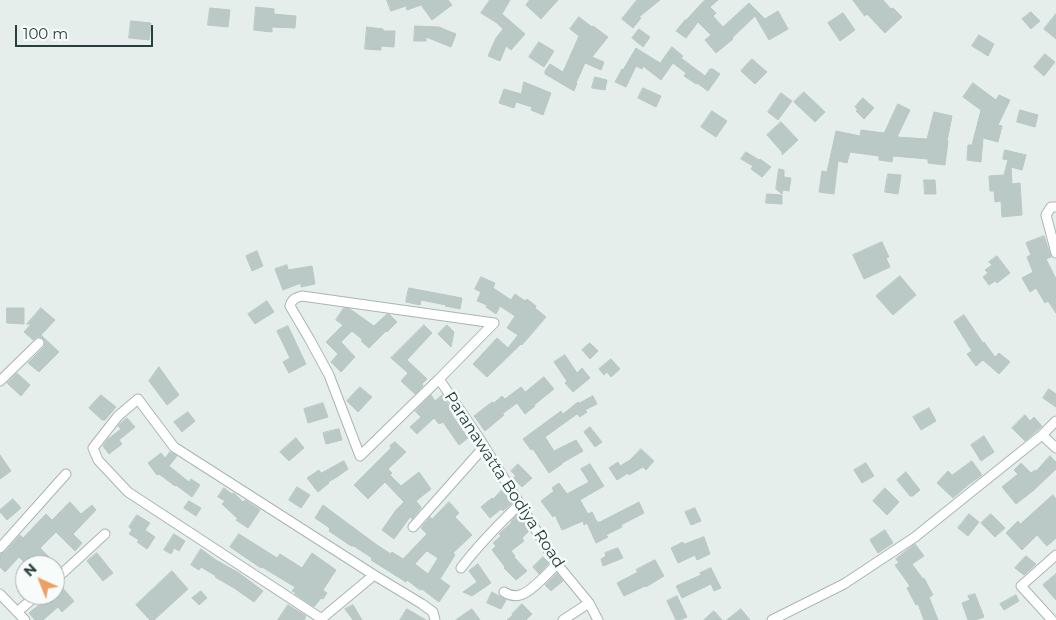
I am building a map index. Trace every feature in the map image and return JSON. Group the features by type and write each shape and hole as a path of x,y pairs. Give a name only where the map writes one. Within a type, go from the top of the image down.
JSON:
{"street":[{"path":"1056,207 1051,207 1046,216 1056,253"},
{"name":"Paranawatta Bodiya Road","path":"302,296 494,323 439,379 360,456 329,375 290,306 291,301 302,296"},
{"path":"0,382 39,343"},
{"name":"Paranawatta Bodiya Road","path":"439,379 557,564 589,602 598,620"},
{"path":"374,575 321,619 128,492 98,460 93,448 118,416 138,399 174,447 422,604 433,612 435,620"},
{"path":"772,620 844,584 914,537 1042,435 1056,421"},
{"path":"1042,435 1056,448"},
{"path":"413,527 484,447"},
{"path":"0,548 66,474"},
{"path":"461,568 473,552 520,504"},
{"path":"65,571 105,534"},
{"path":"1052,620 1021,586 1056,554"},
{"path":"504,592 512,596 526,593 557,564"},
{"path":"0,594 25,620"},
{"path":"563,620 589,602"},
{"path":"17,612 25,605"}],"building":[{"path":"387,0 448,0 452,5 432,20 421,5 407,10 406,6 391,11"},
{"path":"490,0 510,0 502,14 525,34 511,50 506,46 500,61 488,56 496,38 503,29 481,13"},
{"path":"530,0 558,0 541,19 526,5"},
{"path":"637,0 660,0 639,17 641,18 633,28 622,19"},
{"path":"705,0 718,0 710,7 716,13 713,16 723,27 749,3 765,19 778,11 788,29 769,40 755,16 733,39 716,53 705,40 711,35 698,22 686,38 676,31"},
{"path":"853,0 883,0 902,17 885,33 867,14 865,16"},
{"path":"256,7 274,9 274,14 296,16 295,28 272,27 272,32 254,30"},
{"path":"210,8 230,10 228,27 208,25"},
{"path":"1031,12 1040,21 1031,29 1022,19"},
{"path":"843,13 855,30 840,41 828,23"},
{"path":"1056,14 1056,39 1044,29"},
{"path":"579,17 608,37 592,57 604,62 601,70 585,63 574,91 545,74 545,71 550,64 563,72 579,36 570,29"},
{"path":"131,21 151,23 149,40 129,38"},
{"path":"415,26 439,27 456,34 451,47 426,37 426,41 414,41"},
{"path":"367,27 383,29 383,31 395,31 394,47 381,46 381,50 365,49"},
{"path":"639,29 650,37 643,47 632,38"},
{"path":"979,35 994,44 988,56 972,46"},
{"path":"539,42 554,51 544,67 529,57"},
{"path":"672,47 683,56 681,58 705,76 710,69 720,74 708,91 684,76 686,73 673,63 661,80 643,66 642,69 636,66 626,87 615,82 636,48 660,63"},
{"path":"1045,54 1055,62 1044,76 1034,67"},
{"path":"752,59 767,72 755,84 741,71"},
{"path":"595,77 607,80 605,90 592,88"},
{"path":"524,82 551,93 543,115 531,110 532,107 516,102 514,108 499,103 504,89 521,94"},
{"path":"973,83 996,100 999,95 1010,100 998,125 1002,126 998,142 983,138 981,162 967,160 968,145 972,145 981,110 963,97"},
{"path":"643,88 661,96 656,107 638,98"},
{"path":"804,92 825,112 815,122 794,102"},
{"path":"781,93 792,101 778,120 768,112"},
{"path":"863,98 874,108 864,119 856,111 858,110 855,107"},
{"path":"898,104 910,110 897,137 927,139 934,112 952,116 945,165 928,163 928,159 893,156 892,162 879,160 879,156 850,152 847,163 838,161 834,194 819,192 822,171 827,172 836,131 860,136 861,130 884,133"},
{"path":"1020,110 1038,115 1035,127 1017,122"},
{"path":"712,111 727,121 716,137 701,127"},
{"path":"781,122 798,140 782,155 782,152 767,135"},
{"path":"1005,150 1026,155 1022,170 1011,167 1012,184 1020,183 1022,215 1002,217 1001,201 995,202 994,191 990,191 989,176 1004,175 1008,160 1003,159"},
{"path":"746,152 771,167 762,177 751,169 753,166 741,159"},
{"path":"779,169 784,170 784,177 791,178 789,191 783,190 782,194 776,189"},
{"path":"888,174 901,175 898,194 885,192"},
{"path":"924,180 935,180 936,194 925,194"},
{"path":"767,194 782,195 782,204 766,203"},
{"path":"1044,236 1051,257 1046,259 1056,279 1056,313 1048,301 1045,303 1036,288 1030,292 1022,278 1033,272 1027,257 1031,255 1026,243"},
{"path":"882,242 889,257 886,258 890,267 864,279 853,255"},
{"path":"257,251 263,266 252,271 246,256"},
{"path":"997,256 1010,273 997,283 995,281 989,285 983,277 988,273 985,270 992,265 989,262"},
{"path":"287,265 288,270 312,266 315,284 301,287 301,283 283,290 275,269"},
{"path":"900,276 916,295 893,315 876,296"},
{"path":"481,277 495,283 493,288 511,300 515,294 525,301 527,299 546,317 522,345 487,377 473,364 497,338 508,348 518,335 507,328 515,316 500,306 496,314 486,307 487,305 477,301 481,292 475,289"},
{"path":"409,288 462,298 460,309 421,300 420,305 406,302"},
{"path":"267,301 274,312 255,324 248,314"},
{"path":"7,308 24,308 24,324 7,323"},
{"path":"41,308 55,320 41,335 59,352 39,372 28,363 44,347 45,341 40,337 33,340 24,332 31,324 27,324"},
{"path":"344,308 350,309 374,326 387,314 397,322 369,348 352,331 341,342 355,357 341,372 331,362 338,354 326,342 343,325 336,320"},
{"path":"964,315 995,357 999,353 1010,362 999,374 983,360 976,366 967,354 972,351 954,322"},
{"path":"424,325 432,333 407,360 427,379 415,394 401,381 408,373 391,358"},
{"path":"447,325 454,332 451,347 438,334"},
{"path":"288,326 306,364 289,373 283,362 290,358 277,331"},
{"path":"590,343 598,351 590,359 582,350"},
{"path":"565,355 577,373 582,368 590,378 573,392 565,383 567,381 554,362"},
{"path":"611,359 620,369 611,377 607,372 604,375 599,369"},
{"path":"159,367 179,395 167,405 149,381"},
{"path":"17,373 30,385 21,396 7,383"},
{"path":"544,377 554,389 525,414 517,403 502,414 504,415 485,431 474,416 492,402 494,403 502,396 505,399 521,387 525,392"},
{"path":"360,387 372,397 358,412 347,401"},
{"path":"1049,389 1056,394 1056,407 1043,398"},
{"path":"101,395 116,407 105,420 102,420 89,408"},
{"path":"431,395 435,401 442,395 454,413 452,415 468,438 459,445 443,422 439,424 434,418 417,434 410,427 421,417 415,411"},
{"path":"593,396 597,404 585,410 587,412 580,417 577,414 545,437 554,451 576,440 583,451 549,473 533,449 531,450 523,439 561,411 563,414 578,402"},
{"path":"323,403 328,417 308,423 304,409"},
{"path":"929,408 936,421 921,430 913,417"},
{"path":"188,412 195,421 182,432 174,422"},
{"path":"1025,415 1030,421 1034,417 1042,426 1025,441 1012,428"},
{"path":"127,418 135,427 119,440 122,444 109,454 103,446 108,439 121,429 118,426"},
{"path":"590,427 602,442 595,447 584,432"},
{"path":"339,429 342,440 326,444 323,433"},
{"path":"984,436 994,452 981,461 971,445"},
{"path":"296,438 304,448 289,461 280,452"},
{"path":"395,442 406,452 388,469 392,473 390,475 401,486 419,472 431,489 416,501 421,508 412,519 410,517 394,539 382,530 404,502 385,482 368,499 354,485"},
{"path":"641,449 654,461 646,470 643,467 617,480 609,468 618,462 620,466 630,460"},
{"path":"170,452 177,456 169,466 189,482 191,479 200,485 192,497 159,474 157,475 148,463 161,453 165,458"},
{"path":"0,455 11,471 0,479"},
{"path":"1050,456 1056,462 1056,469 1016,504 1002,487 1018,474 1014,470 1021,463 1031,473 1036,471"},
{"path":"344,461 348,469 328,482 318,492 307,478 319,470 321,473"},
{"path":"972,461 982,475 953,498 937,483 948,471 952,475"},
{"path":"866,463 874,476 862,483 854,470"},
{"path":"518,464 532,478 522,487 513,478 516,476 511,471"},
{"path":"590,464 604,486 580,500 588,514 592,512 597,522 600,522 639,502 644,513 621,525 622,527 606,535 608,537 596,543 587,523 584,525 583,521 562,530 555,515 553,517 541,501 554,491 552,488 559,483 567,494 589,482 581,469"},
{"path":"906,472 920,490 913,496 910,496 897,480"},
{"path":"297,487 310,495 301,508 289,500"},
{"path":"224,488 232,494 234,493 243,502 245,500 260,510 248,528 236,520 238,519 222,504 225,501 218,497"},
{"path":"885,488 899,502 887,515 873,501"},
{"path":"502,490 512,503 503,511 501,509 490,518 481,507"},
{"path":"1053,495 1056,499 1056,538 1047,546 1037,535 1022,550 1006,533 1018,521 1020,524"},
{"path":"13,499 21,508 7,520 0,510"},
{"path":"189,501 201,508 196,516 184,508"},
{"path":"70,502 81,514 92,505 96,510 73,534 82,543 75,551 56,532 40,548 47,555 15,555 15,561 5,572 0,567 0,554 5,552 20,535 23,538 46,514 52,520"},
{"path":"449,502 459,513 455,517 472,535 453,553 455,555 440,579 450,586 439,602 422,589 420,590 407,580 406,582 371,560 372,558 329,531 330,529 327,526 315,518 323,505 377,545 403,559 427,534 421,528 430,517 432,519","holes":["427,551 438,558 428,574 415,564"]},
{"path":"695,508 701,521 691,525 685,512"},
{"path":"519,514 529,531 522,538 524,541 511,551 527,571 516,580 504,568 492,550 496,546 493,543 501,536 499,534"},
{"path":"969,514 979,522 968,536 958,528"},
{"path":"991,514 1005,528 995,537 981,523"},
{"path":"137,515 150,523 145,530 155,537 147,549 137,542 139,540 129,534 132,530 129,527"},
{"path":"885,530 893,543 878,553 870,540"},
{"path":"174,534 185,541 179,551 174,548 171,554 164,550"},
{"path":"239,534 277,558 280,554 302,568 312,553 336,570 323,590 327,593 323,599 321,598 313,606 292,591 295,587 261,568 230,547"},
{"path":"704,537 710,554 697,560 695,555 678,563 671,548 683,542 684,544"},
{"path":"915,544 924,556 912,564 924,578 933,595 929,597 938,620 924,620 918,604 916,605 907,588 910,586 895,565 899,563 896,559"},
{"path":"618,548 623,558 603,566 601,559 606,556 605,553"},
{"path":"201,549 263,591 254,602 201,567 199,570 191,565"},
{"path":"97,553 113,573 103,581 87,561"},
{"path":"1026,556 1036,564 1024,575 1015,568"},
{"path":"543,557 549,563 539,574 533,567"},
{"path":"655,560 664,576 646,587 624,596 617,583"},
{"path":"478,564 491,583 472,596 463,592 477,582 469,571"},
{"path":"711,568 721,588 714,591 711,584 682,598 676,586 701,575 700,573"},
{"path":"172,571 188,589 154,620 150,620 136,605"},
{"path":"557,573 563,581 551,591 545,585"},
{"path":"1056,574 1056,600 1043,585"},
{"path":"65,591 74,601 62,612 58,607 43,620 35,620 29,613 39,605 65,605"},
{"path":"201,591 207,598 199,605 192,598"},
{"path":"492,592 506,600 501,609 487,603"},
{"path":"975,594 984,617 968,620 962,603 970,600 968,596"},
{"path":"1016,595 1019,601 1004,610 1000,604"},
{"path":"677,596 687,617 680,620 676,620 667,601"},
{"path":"522,604 532,614 526,620 507,620 513,615"},
{"path":"288,605 306,616 304,620 278,620"},
{"path":"353,605 362,620 353,620 345,609"},
{"path":"407,609 426,620 400,620"},
{"path":"472,609 480,620 456,620"},
{"path":"741,609 750,620 727,620"},
{"path":"714,611 722,620 704,620"}]}
